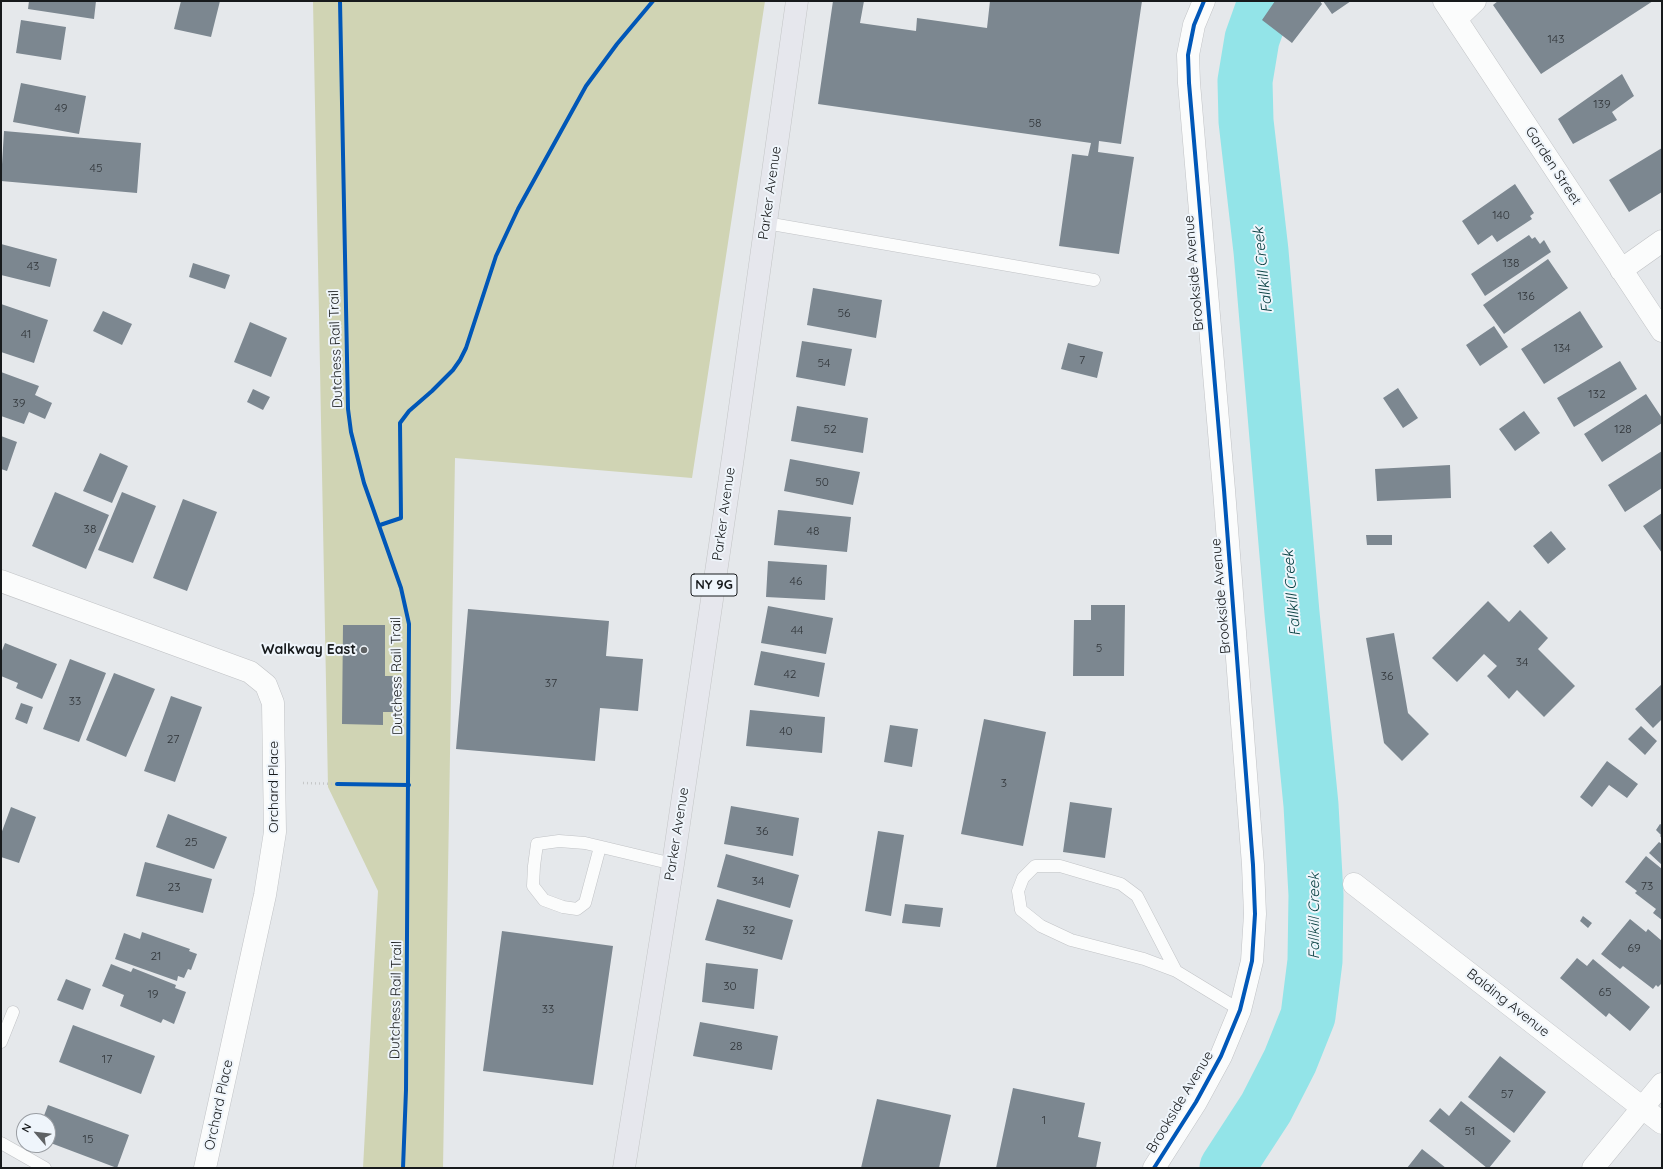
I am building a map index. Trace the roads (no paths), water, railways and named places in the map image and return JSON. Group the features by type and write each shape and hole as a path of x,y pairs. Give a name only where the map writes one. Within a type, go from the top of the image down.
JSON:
{"main road":[{"name":"Parker Avenue","path":"624,1168 672,864 797,1"}],"street":[{"name":"Brookside Avenue","path":"1154,1168 1196,1102 1221,1056 1240,1010 1252,961 1255,900 1224,490 1189,83 1188,56 1194,24 1204,1"},
{"path":"1450,10 1475,1"},
{"name":"Garden Street","path":"1450,10 1662,331"},
{"path":"1621,270 1662,241"},
{"name":"Orchard Place","path":"1,581 250,672 266,685 273,703 275,832 265,895 205,1168"},
{"name":"Balding Avenue","path":"1354,884 1662,1123"},
{"path":"1593,1168 1662,1084"}],"lane":[{"path":"766,223 1094,280"},
{"path":"600,847 584,903 577,908 563,907 544,900 533,886 537,844 559,841 585,843 672,864"},
{"path":"1176,971 1137,896 1121,884 1060,866 1036,866 1023,878 1018,891 1021,910 1041,926 1071,940 1144,959 1176,971 1240,1010"},
{"path":"1,1042 13,1012"},
{"path":"1,1143 45,1168"}],"waterway":[{"name":"Fallkill Creek","path":"1227,1168 1266,1108 1290,1061 1308,1016 1315,961 1316,895 1311,805 1292,613 1261,251 1246,121 1245,81 1252,39 1267,1"}],"place":[{"name":"Walkway East","path":"364,650"}]}
